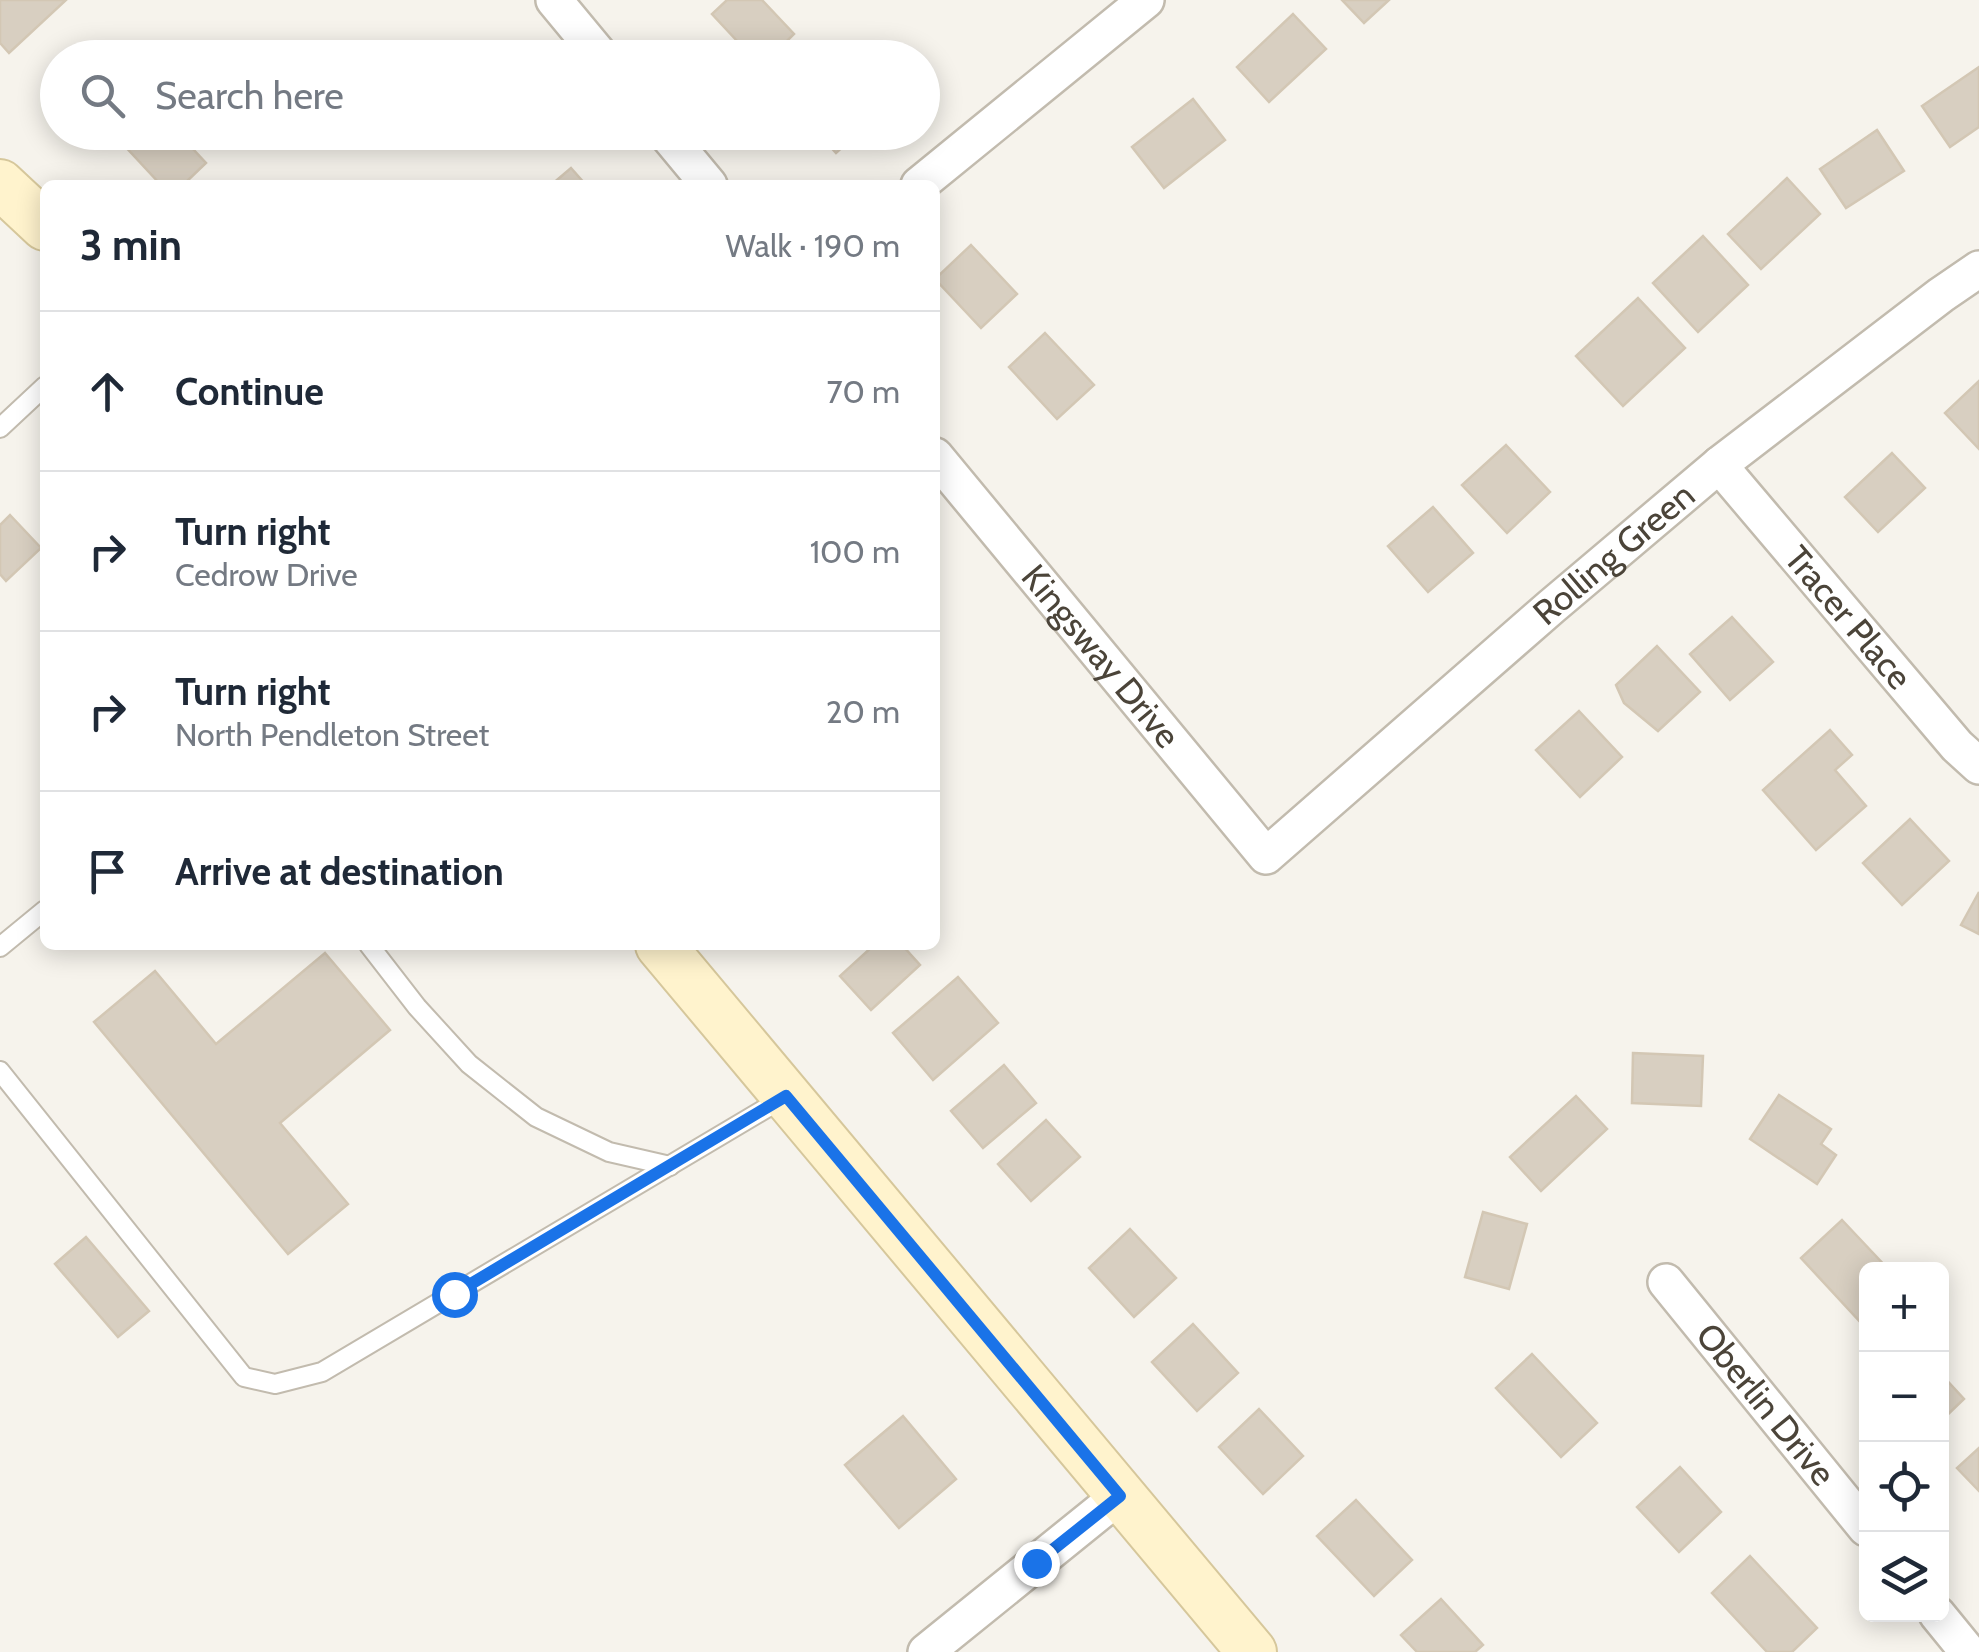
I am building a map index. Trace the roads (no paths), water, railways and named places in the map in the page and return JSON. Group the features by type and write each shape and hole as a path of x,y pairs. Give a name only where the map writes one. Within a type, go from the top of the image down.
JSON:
{"street":[{"path":"554,0 587,40"},
{"path":"925,180 1146,0"},
{"path":"680,150 705,180"},
{"path":"0,184 40,221"},
{"name":"Rolling Green","path":"1266,856 1719,465 1979,269"},
{"name":"Kingsway Drive","path":"940,462 1266,856"},
{"name":"Tracer Place","path":"1719,465 1957,746 1979,766"},
{"path":"664,950 1252,1652"},
{"name":"Oberlin Drive","path":"1666,1282 1859,1519"},
{"path":"926,1652 1120,1496"},
{"path":"1944,1622 1968,1652"}],"lane":[{"path":"0,428 40,391"},
{"path":"0,947 40,914"},
{"path":"372,950 469,1064 536,1118 609,1152 670,1166"},
{"path":"0,1072 244,1377 275,1384 322,1372 786,1096"}]}
